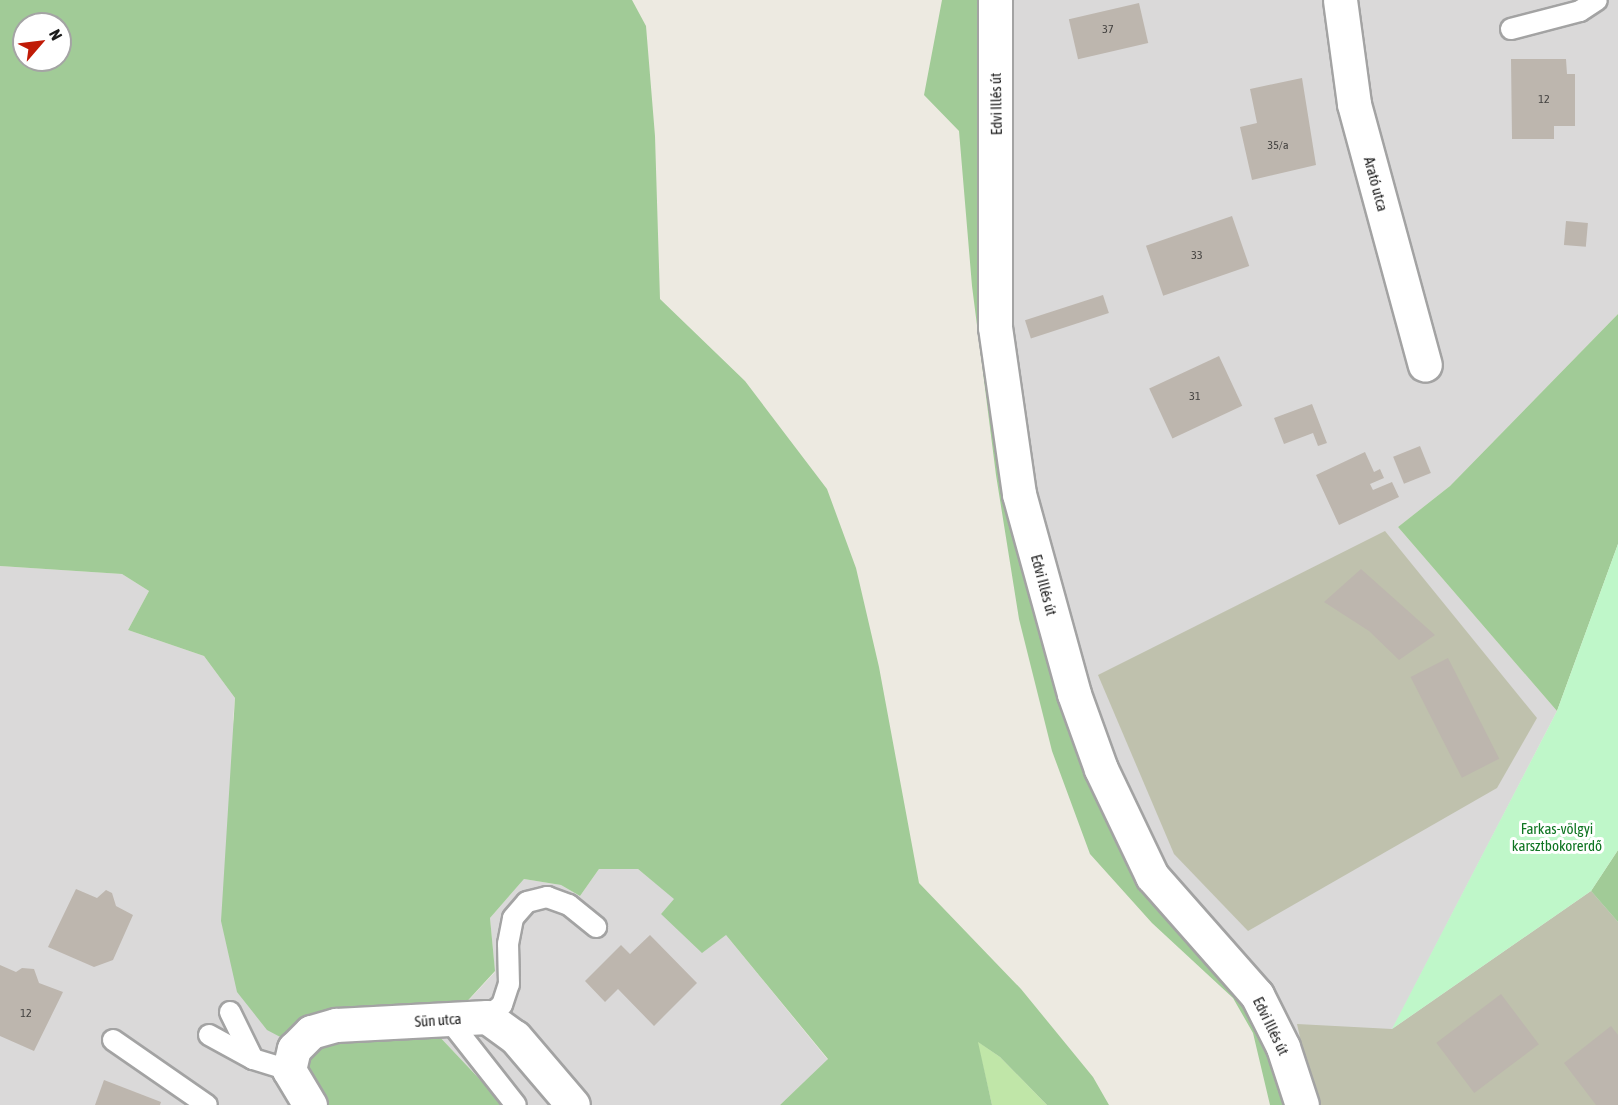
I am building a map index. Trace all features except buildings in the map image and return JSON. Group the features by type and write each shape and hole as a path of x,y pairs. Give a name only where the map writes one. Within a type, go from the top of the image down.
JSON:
{"street":[{"name":"Edvi Illés út","path":"995,0 995,327 1019,494 1074,694 1101,769 1152,876 1257,995 1283,1047 1302,1105"},
{"name":"Arató utca","path":"1340,0 1354,104 1425,365"},
{"name":"Sün utca","path":"289,1070 294,1050 311,1032 328,1027 487,1017"},
{"path":"487,1017 515,1037 573,1105"},
{"path":"289,1070 310,1105"}],"lane":[{"path":"1511,29 1580,11 1597,0"},
{"path":"487,1017 502,1005 509,984 508,944 513,918 527,902 547,897 569,904 596,927"},
{"path":"230,1012 254,1059"},
{"path":"450,1020 516,1105"},
{"path":"208,1035 254,1059 289,1070"},
{"path":"113,1040 207,1105"}],"shaded area":[{"path":"995,0 1618,0 1618,314 1450,486 1398,527 1557,711 1393,1028 1591,891 1618,922 1298,1105 1257,995 1152,876 1019,494"},
{"path":"1385,531 1537,718 1497,788 1248,931 1174,854 1098,675"},
{"path":"0,566 122,574 149,591 128,630 204,656 235,698 233,719 286,1040 310,1105 0,1105"},
{"path":"599,869 638,869 675,899 661,914 726,935 828,1060 780,1105 504,1105 437,1034 495,972 490,918 524,879 561,885 580,896"},
{"path":"1591,891 1618,922 1618,1105 1315,1105 1297,1024 1392,1029"}],"green space":[{"path":"0,0 632,0 646,26 655,136 660,299 745,381 827,489 856,568 879,667 919,883 1021,989 1093,1077 1109,1105 1047,1105 1000,1057 978,1042 992,1105 780,1105 828,1059 726,935 702,953 661,914 674,899 638,869 599,869 580,896 561,885 524,879 490,918 495,971 437,1034 504,1105 310,1105 286,1040 267,1030 237,992 221,921 235,698 204,656 128,630 149,591 122,574 0,566"},
{"path":"942,0 995,0 1019,494 1152,876 1257,995 1298,1105 1270,1105 1253,1033 1233,998 1152,923 1090,854 1052,751 1019,619 996,475 972,286 959,131 924,95"},
{"path":"1618,314 1618,544 1557,711 1398,527 1450,486"},
{"name":"Farkas-völgyi karsztbokorerdő","path":"1618,544 1618,850 1591,891 1392,1029 1557,711"},
{"path":"1618,850 1618,922 1591,891"},
{"path":"977,1041 1000,1057 1047,1105 992,1105"}]}
